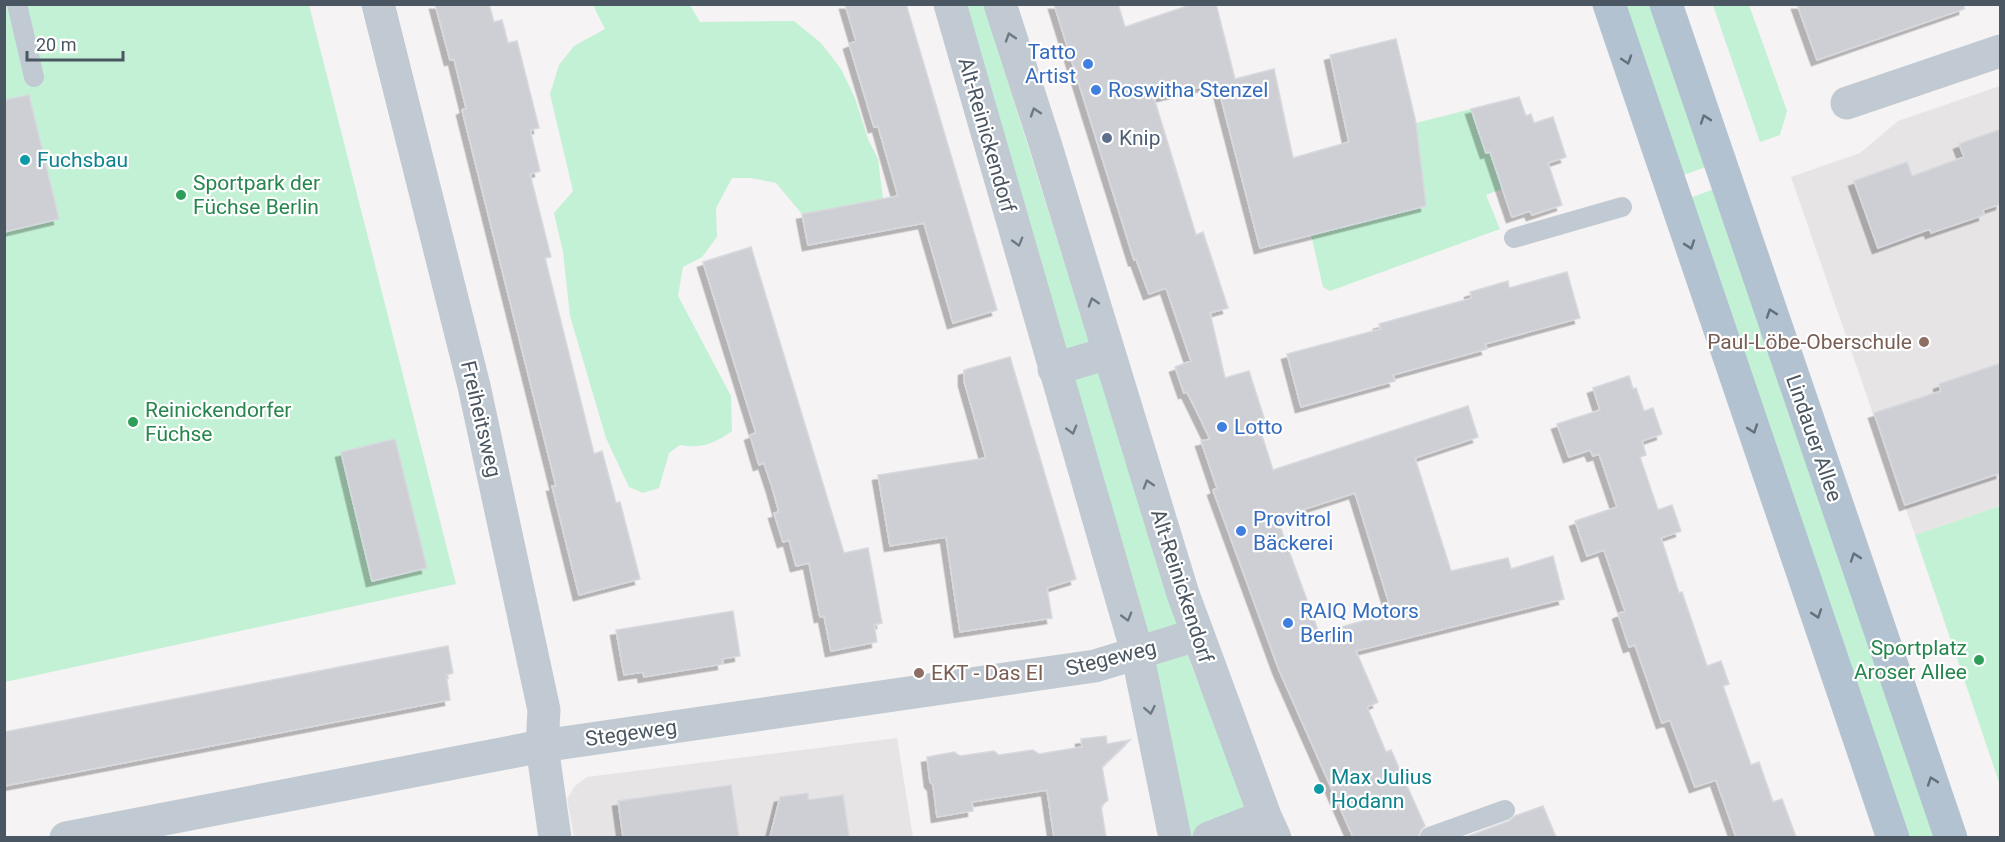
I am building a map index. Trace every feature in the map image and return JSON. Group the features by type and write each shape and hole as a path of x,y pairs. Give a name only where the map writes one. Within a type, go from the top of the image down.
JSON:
{"main road":[{"path":"1609,4 1893,837"},
{"name":"Lindauer Allee","path":"1666,4 1951,837"}],"street":[{"name":"Freiheitsweg","path":"378,4 474,386 544,710 542,746 555,837"},
{"name":"Alt-Reinickendorf","path":"950,4 1137,652 1175,837"},
{"name":"Alt-Reinickendorf","path":"1000,4 1196,635 1270,827 1209,837"},
{"path":"1847,103 2001,51"},
{"path":"1054,369 1109,352"},
{"name":"Stegeweg","path":"66,837 542,746 1095,666 1196,635"}],"lane":[{"path":"17,4 34,77"},
{"path":"1514,238 1622,207"},
{"path":"1430,837 1505,810"}],"shaded area":[{"name":"Paul-Löbe-Oberschule","path":"2000,86 2000,506 1915,535 1791,177 1860,153 1898,121"},
{"path":"897,738 913,837 574,837 567,799 575,786 587,777"}],"green space":[{"name":"Sportpark der Füchse Berlin","path":"4,5 309,5 456,584 5,682"},
{"path":"593,5 690,5 700,22 794,21 821,43 841,69 855,98 868,139 878,159 883,199 802,214 776,183 751,178 732,178 716,208 717,237 702,257 683,267 678,296 731,396 732,431 708,444 680,445 669,453 659,488 643,493 629,487 606,438 570,316 563,252 554,213 573,191 550,94 559,65 574,46 605,29"},
{"path":"961,5 984,5 1193,670 1261,837 1187,837"},
{"path":"1625,5 1650,5 1706,167 1683,175"},
{"path":"1713,5 1749,5 1787,111 1780,135 1760,142"},
{"path":"1471,109 1486,153 1498,149 1504,168 1496,170 1502,189 1486,195 1500,229 1330,291 1323,287 1311,235 1416,123"},
{"path":"1714,189 1934,837 1908,837 1690,198"},
{"name":"Sportplatz Aroser Allee","path":"2000,506 2000,785 1915,535"}],"building":[{"path":"435,4 489,4 494,22 502,20 508,43 517,41 539,128 530,130 540,171 530,174 551,257 545,258 594,454 602,451 616,503 620,502 640,579 579,595 552,486 556,486 462,110 466,108 454,59 450,60"},
{"path":"845,4 906,4 997,310 953,323 924,223 808,245 802,214 898,196 878,126 874,127 849,44 856,41"},
{"path":"1054,4 1118,4 1125,27 1193,4 1216,4 1235,79 1274,69 1293,158 1349,142 1330,55 1396,39 1416,123 1426,206 1260,248 1217,83 1154,98 1196,235 1203,232 1228,308 1210,313 1225,378 1249,371 1265,421 1258,423 1273,470 1468,406 1478,437 1415,458 1451,571 1508,558 1511,569 1553,556 1564,599 1356,651 1378,702 1367,707 1386,752 1391,750 1425,826 1418,837 1353,837 1279,670 1213,490 1217,488 1201,441 1210,439 1187,392 1184,393 1175,367 1191,361 1166,288 1149,294 1136,259 1134,260","holes":["1355,493 1392,613 1319,633 1277,518"]},
{"path":"1797,4 1964,4 1964,9 1817,60"},
{"name":"Fuchsbau","path":"29,95 59,219 4,232 4,100"},
{"path":"1519,97 1526,116 1531,114 1534,123 1553,117 1566,157 1548,163 1562,205 1532,215 1530,211 1512,217 1490,152 1486,153 1471,109"},
{"path":"2001,129 2001,204 1983,210 1984,215 1931,233 1930,229 1878,248 1854,181 1907,162 1912,176 1964,157 1959,144"},
{"path":"751,247 844,553 868,548 882,623 874,625 877,642 831,651 824,616 820,617 809,563 796,566 789,540 783,542 774,513 779,512 772,487 764,463 759,465 750,435 756,433 703,262"},
{"path":"1567,272 1580,318 1485,344 1487,349 1393,375 1395,381 1301,407 1287,354 1381,329 1379,324 1472,298 1470,292 1508,281 1509,288"},
{"path":"1010,357 1076,579 1047,588 1052,618 960,632 946,537 890,546 878,475 986,458 964,381 964,370"},
{"path":"2001,363 2001,473 1905,505 1874,413 1941,391 1939,384"},
{"path":"1629,376 1644,411 1653,408 1662,434 1642,441 1646,455 1640,457 1658,510 1672,505 1681,531 1661,538 1679,593 1682,592 1707,666 1721,661 1729,684 1723,686 1751,765 1759,762 1773,802 1782,799 1796,837 1736,837 1716,780 1695,787 1670,720 1662,723 1635,645 1629,647 1618,614 1625,611 1604,550 1587,556 1575,521 1617,507 1599,454 1593,456 1590,450 1569,457 1557,424 1600,410 1593,388"},
{"path":"395,439 427,568 372,581 341,452"},
{"path":"733,611 740,656 722,659 723,664 644,677 643,672 624,675 616,630"},
{"path":"448,646 453,673 446,675 450,700 4,786 4,732"},
{"path":"1106,736 1107,744 1130,740 1102,767 1108,800 1101,806 1106,837 1054,837 1047,790 972,802 973,811 937,817 927,757 954,752 960,756 994,751 999,755 1033,750 1039,754 1082,747 1081,739"},
{"path":"731,785 739,837 623,837 618,801"},
{"path":"808,793 808,800 843,795 849,837 770,837 780,797"},
{"path":"1543,806 1556,837 1466,837 1509,821 1515,816"}],"place":[{"name":"Tatto Artist","path":"1088,64"},
{"name":"Roswitha Stenzel","path":"1096,90"},
{"name":"Knip","path":"1107,138"},
{"name":"Fuchsbau","path":"25,160"},
{"name":"Sportpark der Füchse Berlin","path":"181,195"},
{"name":"Paul-Löbe-Oberschule","path":"1924,342"},
{"name":"Reinickendorfer Füchse","path":"133,422"},
{"name":"Lotto","path":"1222,427"},
{"name":"Provitrol Bäckerei","path":"1241,531"},
{"name":"RAIQ Motors Berlin","path":"1288,623"},
{"name":"Sportplatz Aroser Allee","path":"1979,660"},
{"name":"EKT - Das EI","path":"919,673"},
{"name":"Max Julius Hodann","path":"1319,789"}]}
